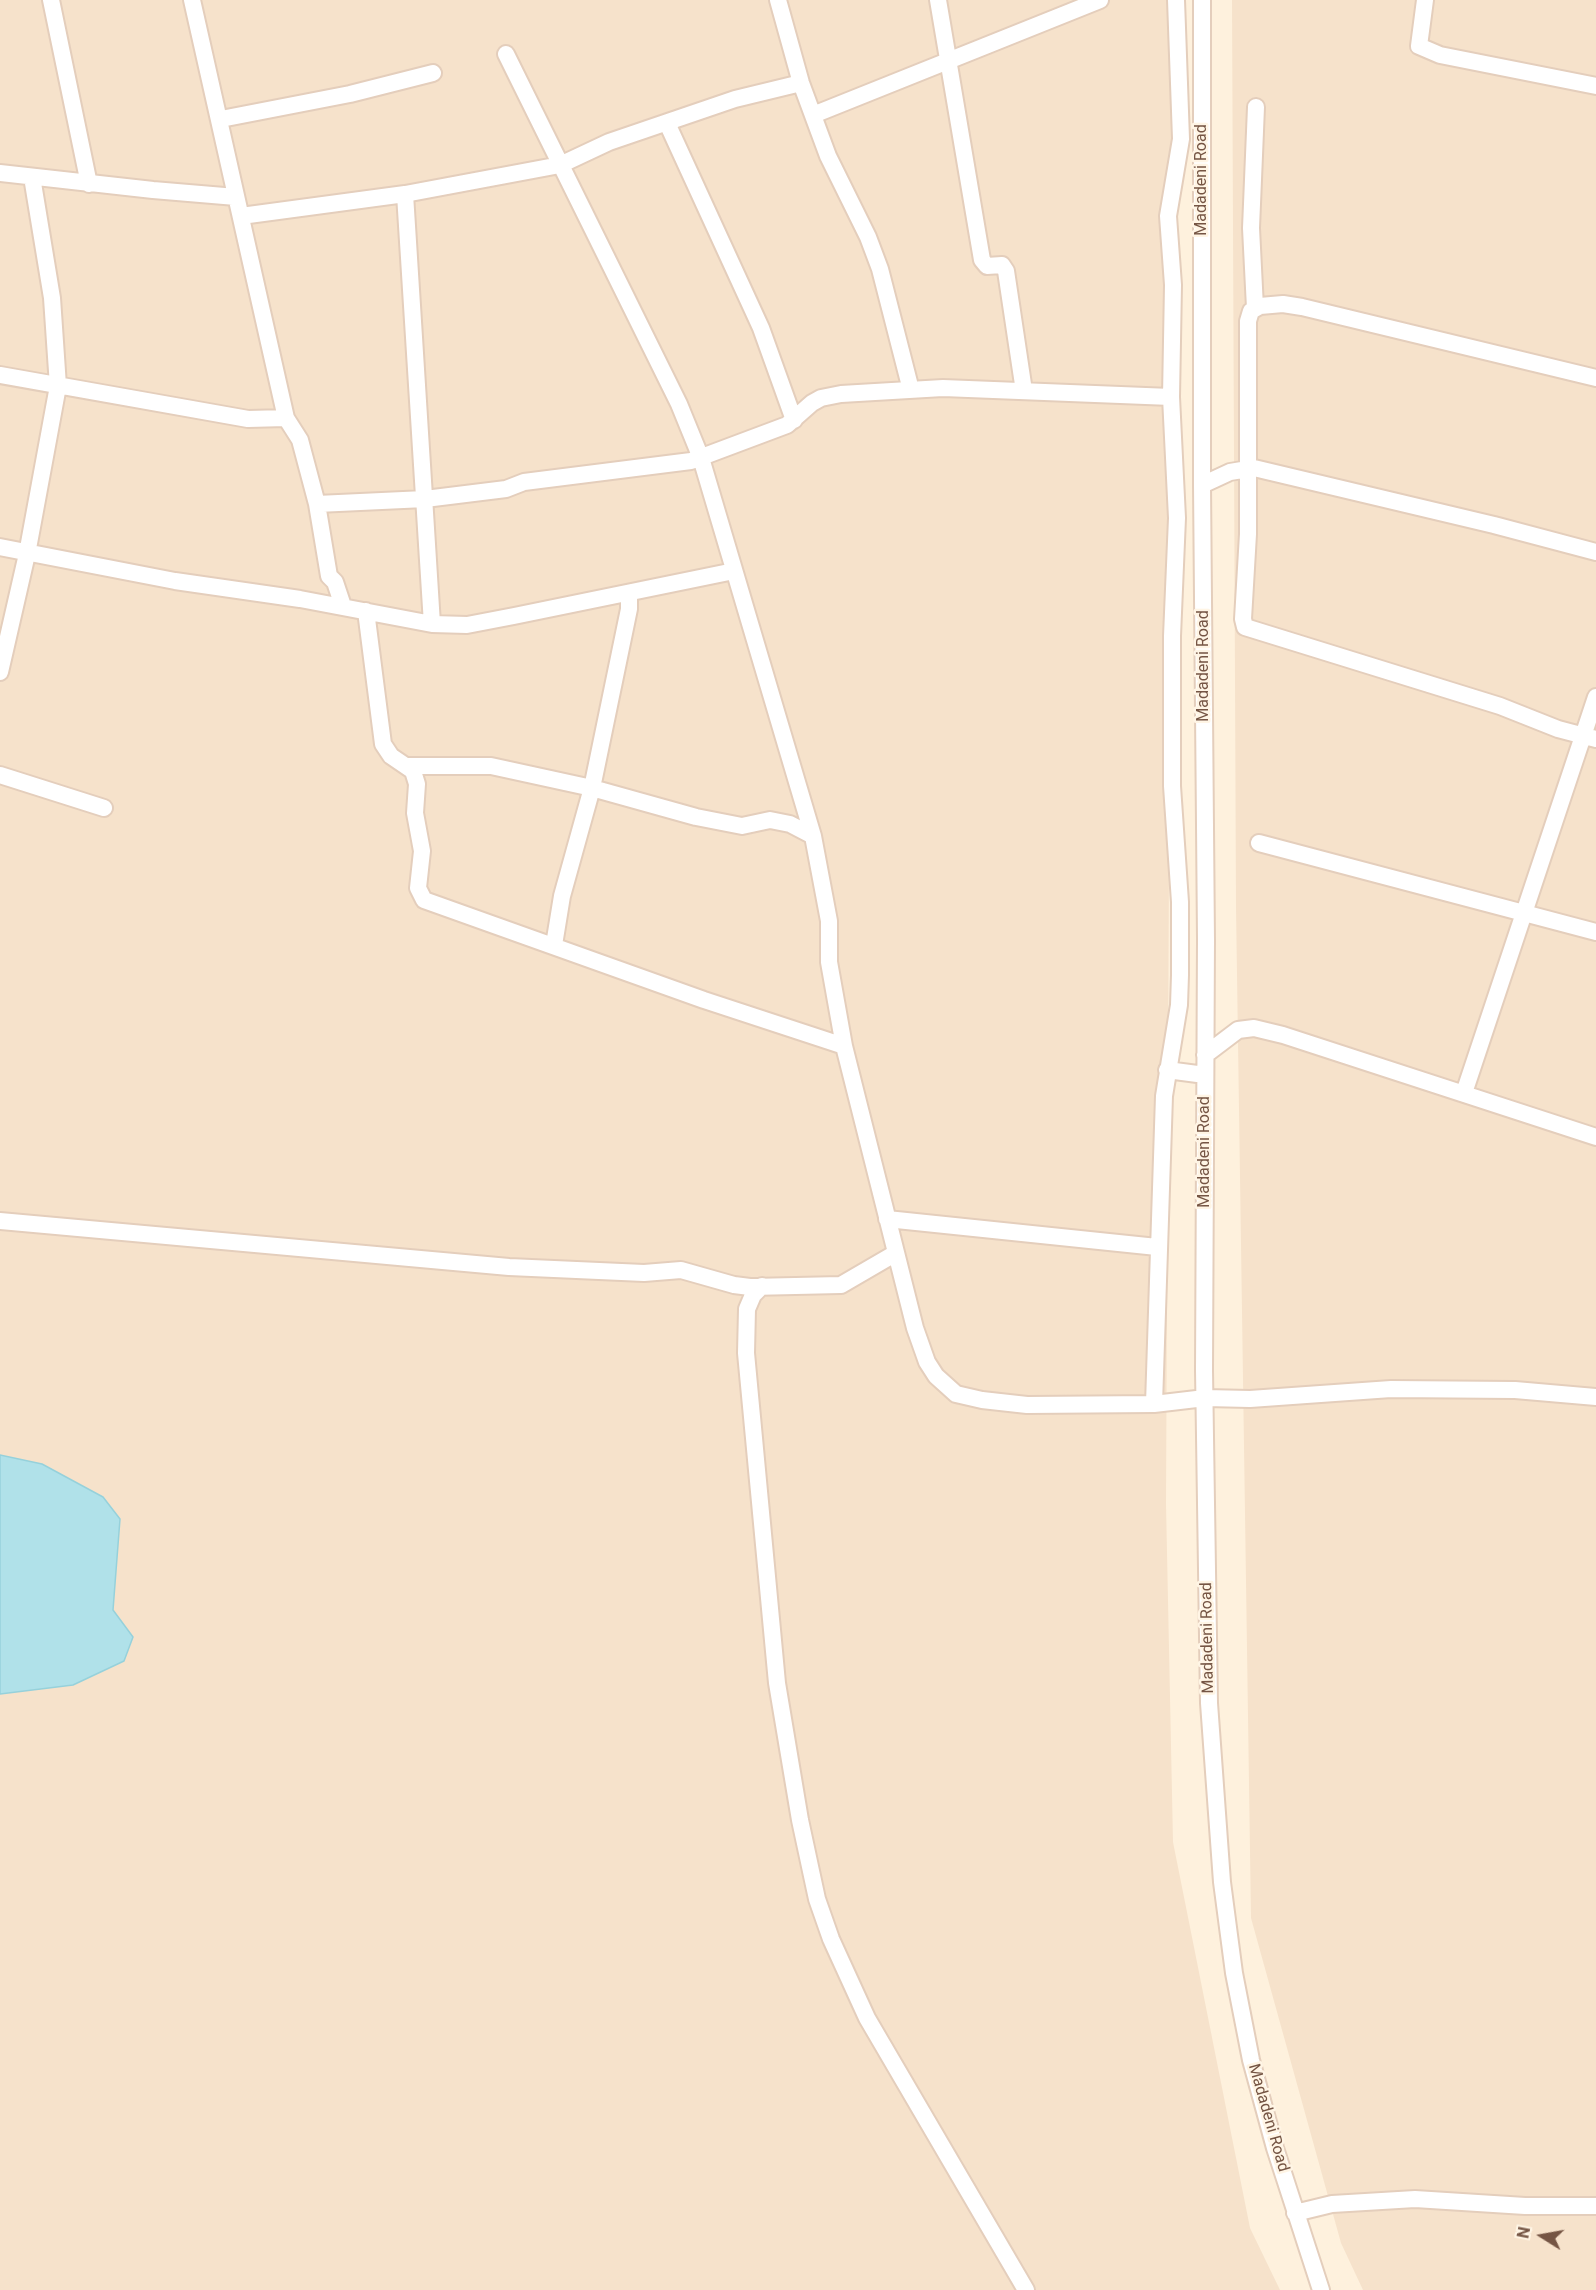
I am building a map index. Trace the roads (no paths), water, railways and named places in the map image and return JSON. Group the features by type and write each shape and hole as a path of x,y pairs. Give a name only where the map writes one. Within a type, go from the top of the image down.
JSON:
{"street":[{"path":"51,0 89,184"},
{"path":"192,0 221,119 286,418 300,440 316,504 329,576 335,582 343,606"},
{"path":"778,0 801,83 828,156 868,237 880,269 910,390"},
{"path":"938,0 982,260 987,266 1002,265 1006,271 1024,391"},
{"path":"813,115 1100,0"},
{"path":"1154,1404 1158,1247 1167,1070 1179,1005 1180,975 1180,902 1172,786 1172,636 1178,552 1171,397 1173,285 1168,216 1181,139 1176,0"},
{"name":"Madadeni Road","path":"1202,0 1205,1398 1209,1703 1222,1882 1234,1974 1251,2060 1321,2290"},
{"path":"1425,0 1419,46 1440,55 1596,86"},
{"path":"506,54 679,405 701,458 813,836 829,921 829,962 844,1046 886,1219 927,1362 940,1382 956,1394 982,1400 1027,1405 1154,1404 1205,1398 1250,1399 1391,1389 1515,1390 1596,1398"},
{"path":"221,119 350,94 433,73"},
{"path":"241,216 405,194 560,165 609,142 735,99 801,83"},
{"path":"1256,107 1251,228 1255,308 1248,321 1245,627 1500,705 1558,729 1590,737"},
{"path":"667,123 761,328 794,420"},
{"path":"0,173 89,184 236,196"},
{"path":"0,672 27,554 58,386 52,298 32,177"},
{"path":"405,194 432,624"},
{"path":"1255,308 1267,304 1302,307 1596,378"},
{"path":"0,375 248,418 286,418"},
{"path":"316,504 425,499 506,489 524,482 701,458 794,420 821,398 910,390 1024,391 1171,397"},
{"path":"1202,485 1230,472 1247,468 1494,525 1596,552"},
{"path":"0,547 175,581 343,606 432,624 467,625 734,571"},
{"path":"554,945 562,896 592,788 629,609 629,594"},
{"path":"366,611 383,744 391,756 413,771 417,784 415,813 422,851 419,895 431,903 704,1000 844,1046"},
{"path":"1464,1093 1525,911 1590,737 1596,697"},
{"path":"408,766 491,766 592,788 696,817 742,826 770,820 790,824 813,836"},
{"path":"0,776 104,808"},
{"path":"1259,843 1525,911 1596,932"},
{"path":"1205,1055 1238,1030 1254,1028 1464,1093 1596,1137"},
{"path":"1167,1070 1205,1075"},
{"path":"886,1219 1158,1247"},
{"path":"0,1221 509,1267 644,1273 681,1270 734,1285 762,1286 841,1285 896,1253"},
{"path":"762,1286 751,1299 747,1309 746,1353 777,1683 800,1820 817,1899 831,1939 867,2018 1026,2290"},
{"path":"1296,2213 1332,2204 1415,2199 1525,2206 1596,2206"}],"water":[{"path":"0,1455 42,1464 103,1497 120,1519 113,1610 133,1637 124,1661 73,1685 0,1694"}]}
